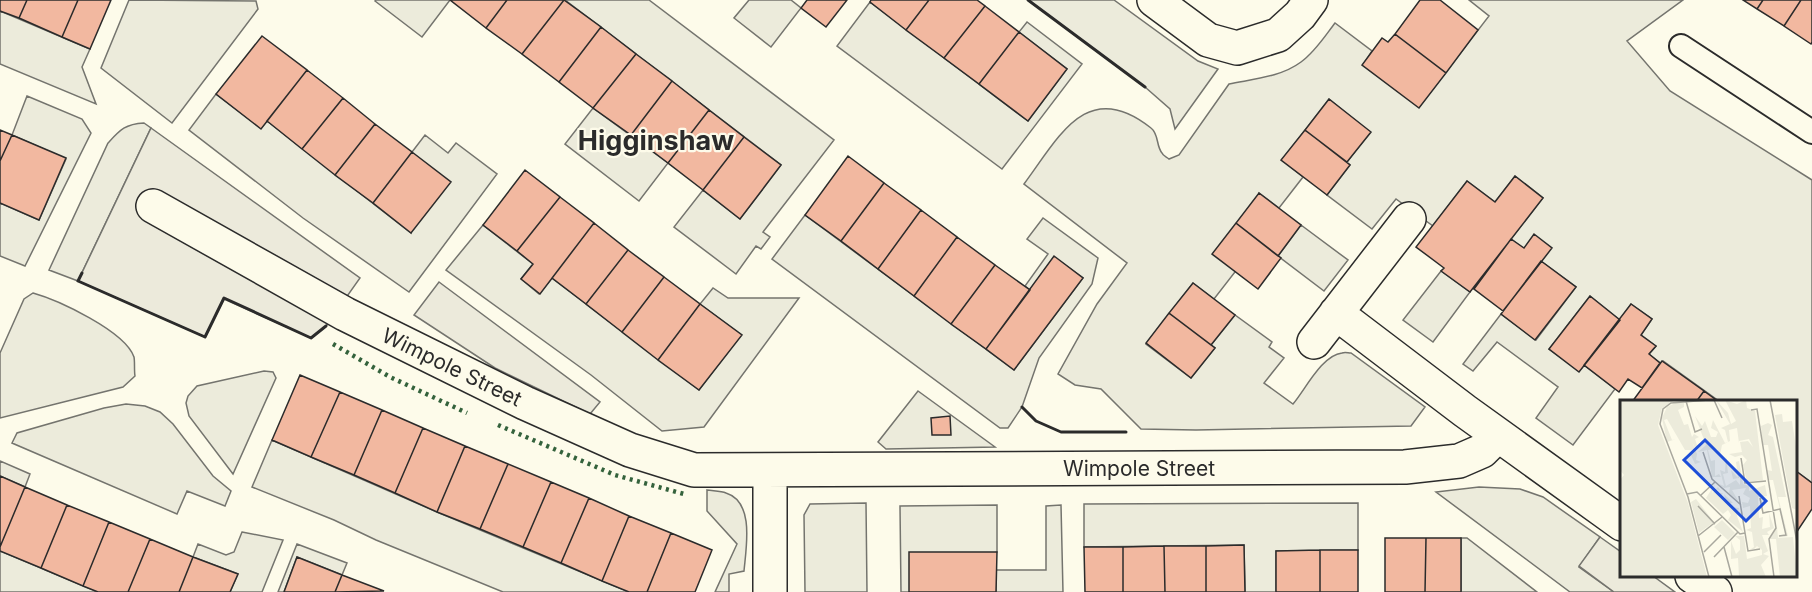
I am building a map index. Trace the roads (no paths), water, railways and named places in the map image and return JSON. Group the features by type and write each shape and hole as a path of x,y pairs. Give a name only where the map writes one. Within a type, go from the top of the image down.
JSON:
{"street":[{"path":"1154,0 1208,40 1237,48 1278,35 1300,15 1311,0"},
{"name":"Wimpole Street","path":"153,206 345,314 525,403 630,450 694,470 1405,467 1459,461 1482,451 1498,435"},
{"path":"1314,342 1409,219"},
{"path":"1336,313 1498,435 1620,523"},
{"path":"770,470 771,592"},
{"path":"1693,577 1715,592"}],"lane":[{"path":"1681,46 1812,132"}],"district":[{"name":"Higginshaw","path":"656,140"}]}
